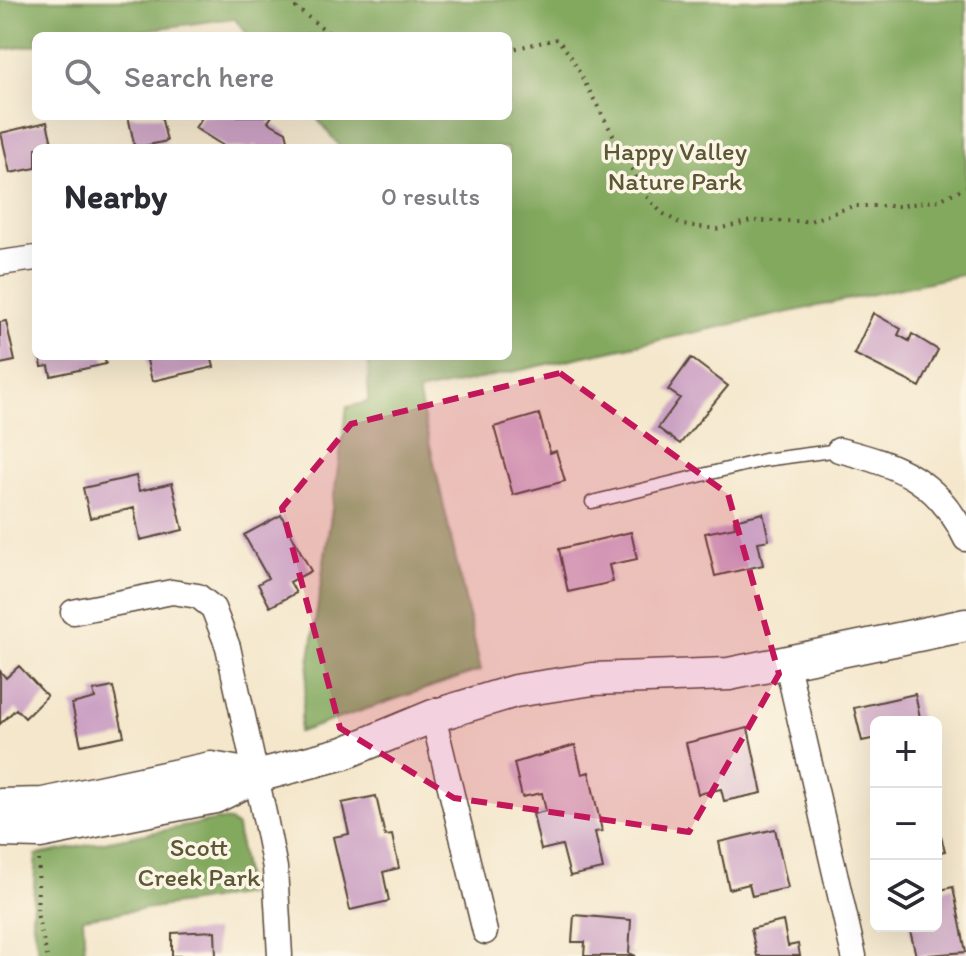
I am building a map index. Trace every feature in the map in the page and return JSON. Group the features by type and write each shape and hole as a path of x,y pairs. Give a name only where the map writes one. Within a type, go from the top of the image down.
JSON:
{"street":[{"path":"0,263 32,259"},
{"path":"839,450 913,476 936,491 954,513 966,539"},
{"path":"73,612 172,592 198,596 213,608 228,647 275,868 280,956"},
{"path":"0,831 40,832 215,797 257,776 344,753 433,716 504,694 555,684 729,674 966,625"},
{"path":"787,664 854,956"},
{"path":"433,716 485,932"},
{"path":"0,805 43,804 211,768 257,776"}],"lane":[{"path":"592,502 764,460 839,450"}],"path":[{"path":"301,0 296,8 328,32"},
{"path":"512,49 557,39 570,55 646,196 662,213 683,225 718,229 751,221 810,221 853,206 900,206 939,200 966,187"},
{"path":"40,850 37,913 47,956"}],"highlighted area":[{"path":"560,373 728,494 779,674 689,832 454,798 340,728 282,508 351,424"}],"green space":[{"name":"Happy Valley Nature Park","path":"0,0 966,0 966,274 418,392 481,670 299,732 347,407 368,402 369,360 512,360 512,144 338,144 318,120 512,120 512,32 246,32 234,18 131,32 32,32 32,46 0,50"},
{"name":"Scott Creek Park","path":"218,820 230,821 237,827 248,894 83,918 85,956 39,956 32,919 36,855"}],"building":[{"path":"129,120 162,120 167,141 134,144"},
{"path":"200,120 269,120 268,122 286,132 289,144 221,144 195,128"},
{"path":"47,122 52,144 32,144 32,169 10,173 1,133"},
{"path":"873,313 901,329 898,335 909,341 912,334 938,350 920,387 854,354"},
{"path":"6,321 15,361 0,364 0,322"},
{"path":"691,358 728,386 680,444 658,428 680,398 668,390"},
{"path":"41,360 105,360 106,364 51,376 49,366 42,367"},
{"path":"147,360 212,360 214,367 152,381"},
{"path":"539,414 550,453 556,451 565,481 513,495 494,427"},
{"path":"136,476 139,491 172,483 183,530 140,540 134,508 90,518 83,488"},
{"path":"763,513 769,540 758,542 763,565 715,576 705,533 735,527 734,520"},
{"path":"281,515 311,571 290,582 296,593 270,607 258,584 268,578 244,535"},
{"path":"631,532 637,559 609,565 613,582 568,592 559,549"},
{"path":"19,666 47,696 25,718 16,709 0,724 0,671 6,678"},
{"path":"113,687 124,736 81,745 72,704 95,698 93,691"},
{"path":"915,694 920,716 870,716 870,739 862,741 854,708"},
{"path":"748,728 762,793 724,801 721,789 698,794 686,743"},
{"path":"575,745 582,774 589,772 602,831 595,832 603,869 570,876 562,845 541,850 533,814 546,811 542,793 522,797 514,763"},
{"path":"376,796 385,836 392,835 399,868 383,872 389,901 350,910 333,837 349,834 342,803"},
{"path":"775,829 788,888 752,896 749,884 729,889 719,842"},
{"path":"953,887 966,952 916,956 910,932 942,932 942,890"},
{"path":"574,915 631,920 629,953 636,956 584,956 585,942 572,942"},
{"path":"783,921 788,946 798,944 800,956 757,956 751,929"},
{"path":"215,931 216,956 172,956 172,933"}]}
